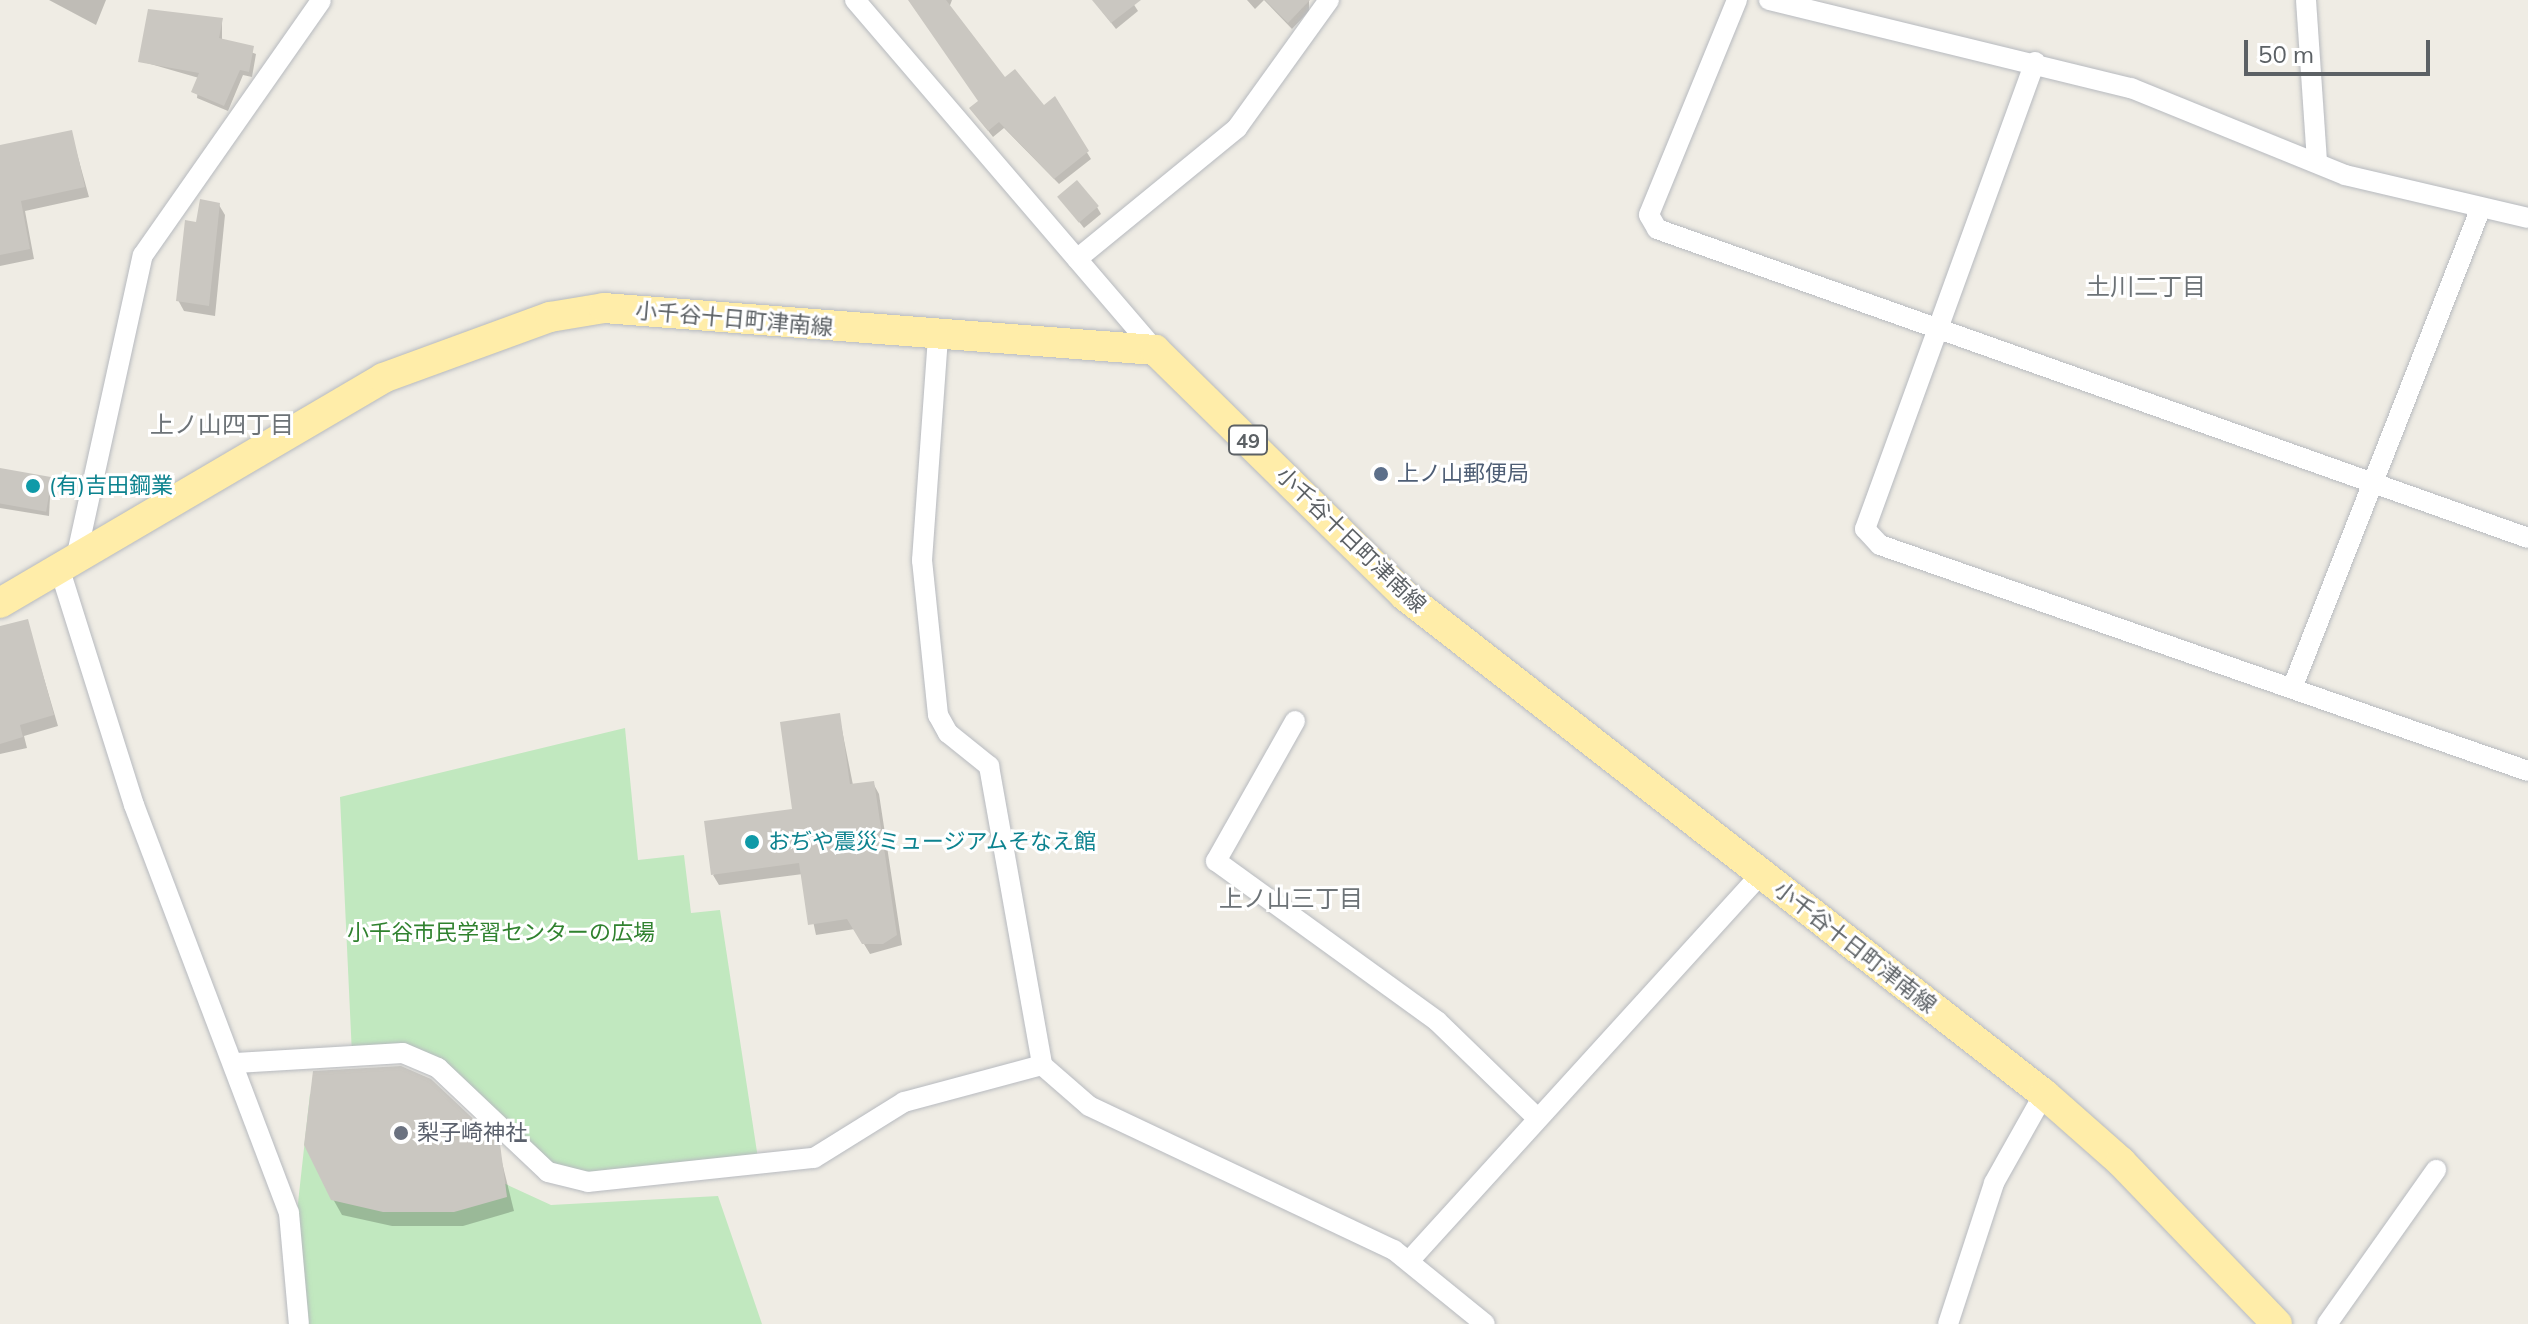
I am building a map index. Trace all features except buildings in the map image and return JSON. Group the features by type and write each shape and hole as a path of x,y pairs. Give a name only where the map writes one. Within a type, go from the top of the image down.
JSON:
{"main road":[{"name":"小千谷十日町津南線","path":"0,603 68,559 383,378 550,317 604,308 938,337 1155,350 1404,595 2044,1094 2121,1162 2277,1324"}],"street":[{"path":"299,1324 289,1213 236,1063 134,805 68,559 143,255 321,0"},
{"path":"855,0 1155,350"},
{"path":"1077,259 1237,128 1329,0"},
{"path":"1737,0 1649,215 1657,229 2528,538"},
{"path":"1769,0 2035,62 2131,88 2317,163 2480,210 2528,218"},
{"path":"2306,0 2317,163"},
{"path":"2035,62 1942,329 1865,529 1880,545 2293,686 2528,771"},
{"path":"2293,686 2369,480 2480,210"},
{"path":"938,337 922,560 938,715 948,733 989,766 1042,1065 1089,1106 1409,1261 1485,1324"},
{"path":"1295,721 1216,861 1437,1021 1536,1117"},
{"path":"1409,1261 1536,1117 1761,874"},
{"path":"236,1063 403,1053 438,1068 548,1172 588,1182 814,1158 904,1102 1042,1065"},
{"path":"1948,1324 1994,1183 2044,1094"},
{"path":"2327,1324 2436,1170"}],"green space":[{"name":"小千谷市民学習センターの広場","path":"625,728 638,860 684,855 691,913 720,910 759,1165 573,1178 404,1053 352,1055 340,797"},
{"path":"310,1094 551,1205 718,1196 762,1324 305,1324 296,1221"}],"place":[{"name":"上ノ山郵便局","path":"1381,474"},
{"name":"(有)吉田鋼業","path":"33,486"},
{"name":"おぢや震災ミュージアムそなえ館","path":"752,842"},
{"name":"梨子崎神社","path":"401,1133"}],"district":[{"name":"土川二丁目","path":"2146,287"},
{"name":"上ノ山四丁目","path":"222,425"},
{"name":"上ノ山三丁目","path":"1291,899"}]}
